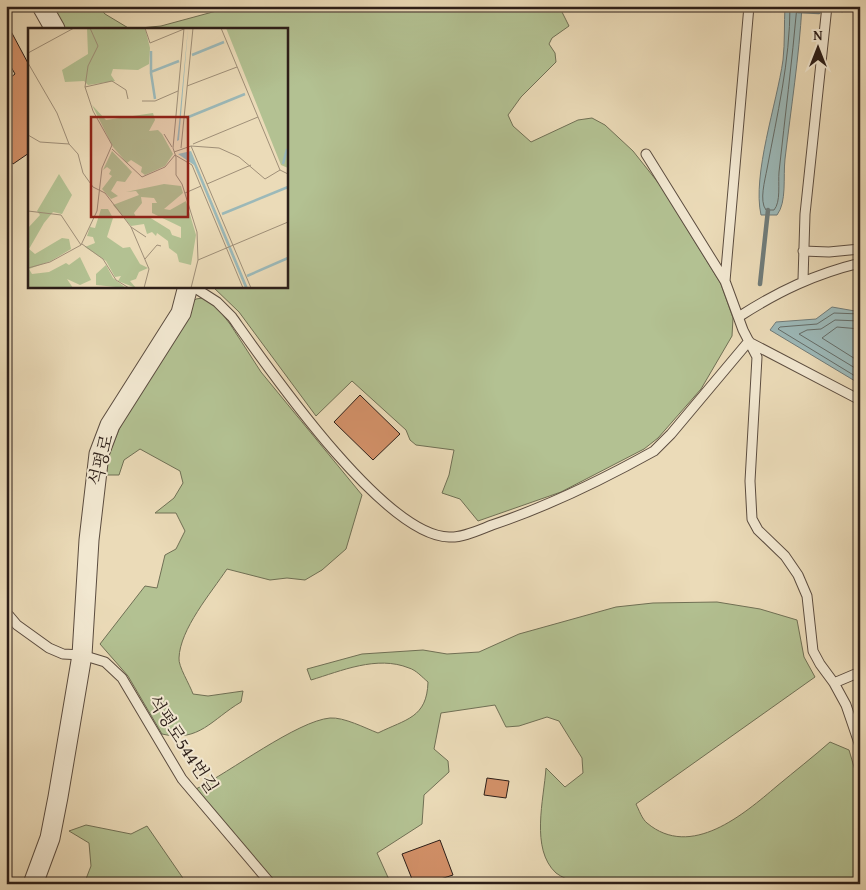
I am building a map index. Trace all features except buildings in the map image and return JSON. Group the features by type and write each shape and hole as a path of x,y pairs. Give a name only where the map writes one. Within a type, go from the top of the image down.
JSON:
{"street":[{"path":"42,6 54,28"},
{"name":"석평로","path":"33,884 50,838 82,656 89,540 99,454 110,425 181,313 189,288"}],"lane":[{"path":"725,281 749,6"},
{"path":"803,280 803,251 827,6"},
{"path":"646,154 725,281 757,357 758,370 750,481 752,519 758,530 785,556 798,575 807,596 813,651 846,705 860,746"},
{"path":"803,251 828,252 860,249"},
{"path":"740,316 772,295 803,280 860,263"},
{"path":"193,288 216,302 232,317 312,425 359,480 427,534 450,538 527,514 654,451 671,434 749,341"},
{"path":"749,341 860,400"},
{"path":"6,612 17,625 49,648 63,654 82,656"},
{"name":"석평로544번길","path":"82,656 105,662 122,678 182,779 271,884"},
{"path":"834,683 860,672"}],"green space":[{"path":"51,6 98,6 105,14 128,28 63,28"},
{"path":"253,6 559,6 569,26 552,38 549,44 555,53 556,62 521,97 508,115 513,126 531,142 578,120 592,118 605,125 633,151 660,185 721,284 733,318 732,336 701,389 658,438 644,449 561,492 478,521 460,499 442,493 449,475 454,450 416,445 410,440 406,430 352,381 316,416 239,312 214,288 288,288 288,28 140,28 161,26 220,10"},
{"path":"209,297 230,324 261,372 362,495 346,549 322,570 305,580 287,578 270,580 227,569 190,623 181,647 179,661 193,694 208,696 243,691 241,702 204,728 186,735 175,736 162,734 128,676 100,644 145,586 157,588 165,555 176,549 185,531 176,513 155,513 174,498 183,483 180,471 140,449 124,460 119,475 103,475 118,431 138,389 161,350 185,310 196,299"},
{"path":"717,602 760,609 797,620 804,657 815,677 636,804 641,814 647,823 664,833 681,837 699,835 716,829 749,809 830,742 849,750 860,787 860,884 576,884 556,873 548,863 543,851 540,823 546,768 565,787 583,773 582,758 559,721 547,717 519,726 506,727 495,705 441,713 434,749 448,761 449,772 424,795 422,824 377,853 391,884 276,884 204,803 196,789 282,737 316,721 330,718 342,719 378,733 413,716 424,703 427,694 428,682 414,670 397,664 384,663 359,666 311,680 307,669 362,654 423,650 447,654 479,652 519,634 616,607 653,603"},
{"path":"86,825 131,834 147,826 187,884 84,884 91,866 89,843 69,831"}],"water":[{"path":"785,6 802,6 785,159 783,196 777,215 761,215 759,199 762,160 783,60"},
{"path":"832,307 855,311 860,308 860,384 770,330 776,322 816,319"}],"waterway":[{"path":"842,10 855,6"},
{"path":"798,11 819,12"},
{"path":"760,284 768,210"}]}
